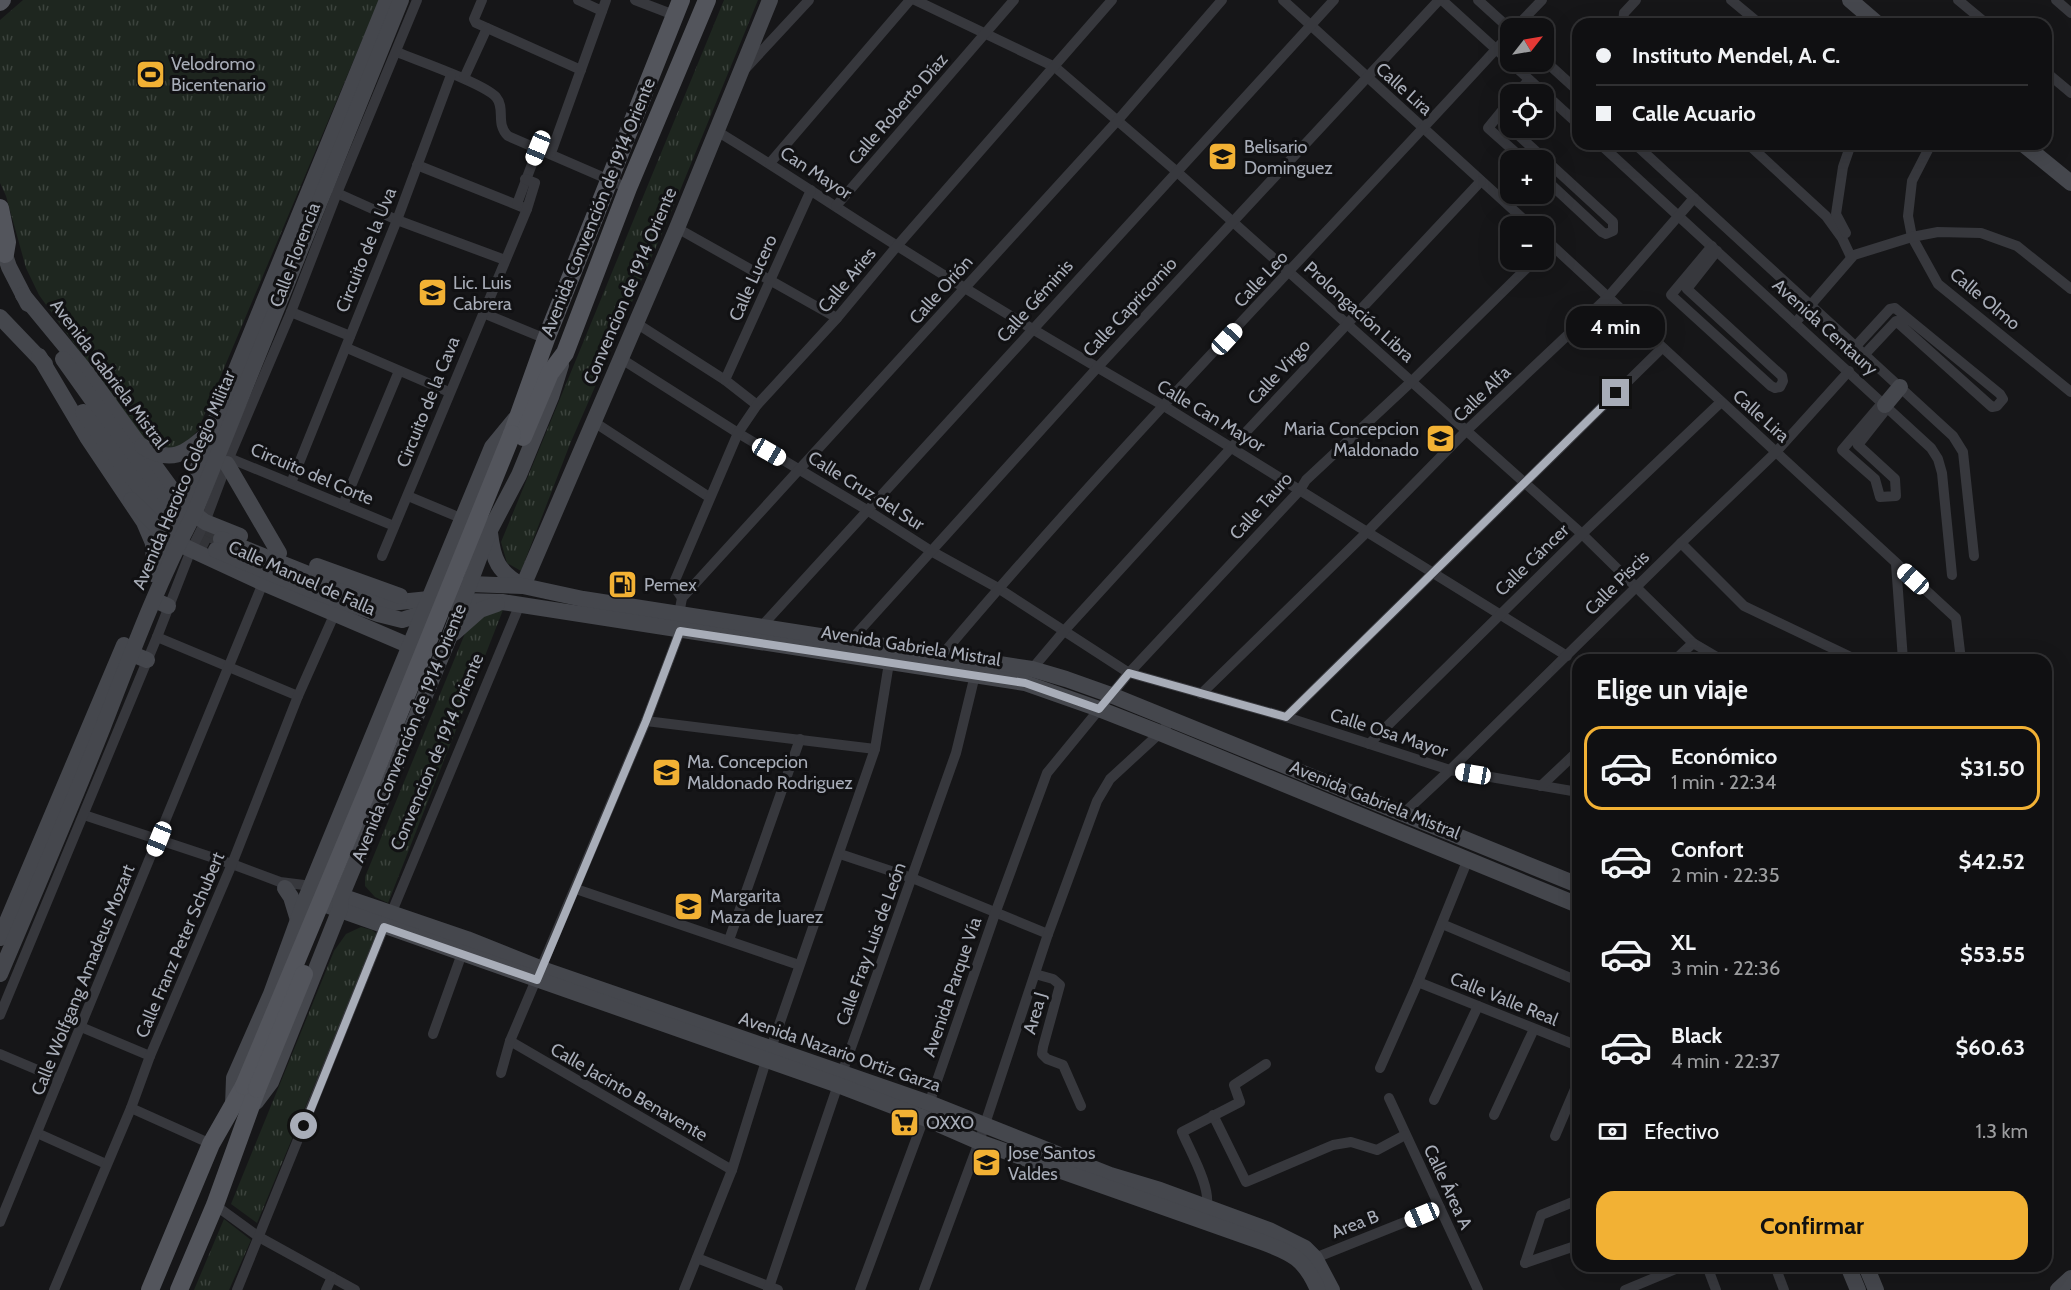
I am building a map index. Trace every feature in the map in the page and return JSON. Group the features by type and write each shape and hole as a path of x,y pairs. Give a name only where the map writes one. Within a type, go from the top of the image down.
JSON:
{"main road":[{"name":"Avenida Convención de 1914 Oriente","path":"179,1290 215,1205 242,1108 374,775 518,435 550,373 565,353 628,188 707,0"},
{"name":"Avenida Convención de 1914 Oriente","path":"518,435 518,416 546,339 678,8"},
{"path":"0,208 7,242 2,247"},
{"name":"Avenida Convención de 1914 Oriente","path":"150,1290 211,1144 242,1108"}],"street":[{"name":"Avenida Heroico Colegio Militar","path":"194,514 211,431 387,0"},
{"name":"Avenida Heroico Colegio Militar","path":"0,974 139,657 161,603 179,544 225,458 400,0"},
{"name":"Calle Florencia","path":"225,458 291,312 337,193 417,0"},
{"path":"482,0 474,21 581,70"},
{"path":"551,153 604,5 578,0"},
{"path":"635,0 678,8"},
{"name":"Convencion de 1914 Oriente","path":"523,586 677,228 770,0"},
{"path":"738,77 808,0"},
{"path":"770,163 912,0"},
{"name":"Prolongación Libra","path":"912,0 1055,67 1176,171 1467,430 1582,534 1693,643 1712,654"},
{"name":"Calle Roberto Díaz","path":"836,206 1014,0"},
{"name":"Calle Aries","path":"680,614 673,585 738,433 757,405 837,318 1112,0"},
{"name":"Calle Orión","path":"680,614 800,470 1118,120 1221,0"},
{"name":"Calle Lira","path":"1283,0 1520,216"},
{"name":"Calle Géminis","path":"761,627 1334,0"},
{"path":"1440,0 1572,119"},
{"name":"Calle Capricornio","path":"850,641 1097,368 1440,0"},
{"path":"1478,0 1500,22"},
{"path":"1525,18 1542,0"},
{"path":"1624,18 1624,13 1636,0"},
{"path":"1731,0 1753,18"},
{"path":"1850,0 1871,18"},
{"path":"1958,0 1980,18"},
{"path":"2055,0 2071,13"},
{"path":"464,78 487,28"},
{"name":"Calle Leo","path":"942,655 998,588 1164,406 1500,45"},
{"path":"397,52 464,78 498,99 500,123 508,136 628,188"},
{"path":"1554,69 1572,86"},
{"name":"Circuito de la Uva","path":"291,483 398,220 452,75"},
{"path":"2052,77 2071,93"},
{"path":"1500,113 1488,128 1513,150"},
{"name":"Can Mayor","path":"716,130 897,246"},
{"path":"1522,138 1535,150"},
{"path":"337,193 398,220 505,260 522,206 525,179 538,148"},
{"name":"Avenida Centaury","path":"1607,150 1931,448 1938,459 1942,473 1952,575"},
{"name":"Avenida Centaury","path":"1642,150 1953,436 1963,452 1974,556"},
{"path":"1755,150 1831,215 1854,255"},
{"path":"1831,215 1849,150"},
{"name":"Calle Olmo","path":"1928,150 1912,181 1908,216 1912,237 1938,284 2071,392"},
{"path":"2031,150 2071,182"},
{"path":"417,165 522,206"},
{"path":"1554,168 1613,222 1612,231 1608,234 1602,232 1554,187"},
{"name":"Calle Virgo","path":"1032,669 1231,448 1481,181"},
{"name":"Calle Lucero","path":"725,380 811,189"},
{"name":"Calle Alfa","path":"1202,694 1467,430 1608,297 1695,198"},
{"path":"677,228 837,318"},
{"path":"1795,322 1854,255 1912,237 1938,232 1981,233 2017,246 2071,290"},
{"name":"Calle Can Mayor","path":"897,246 1097,368 1164,406 1567,656"},
{"name":"Avenida Gabriela Mistral","path":"0,317 39,356 160,506 39,325 2,247"},
{"path":"1715,249 1687,288 1782,376 1783,381 1779,387 1771,386 1671,296 1715,249"},
{"name":"Calle Lira","path":"1554,251 1608,297 1956,618 1960,654"},
{"name":"Circuito de la Cava","path":"382,556 505,260"},
{"name":"Calle Tauro","path":"1099,709 1129,673 1300,490 1306,480 1411,382 1525,270"},
{"name":"Avenida Gabriela Mistral","path":"23,295 84,369 136,443 194,514"},
{"path":"1895,308 2000,394 2003,399 1997,406 1992,406 1896,321 1860,350 1890,309 1895,308"},
{"path":"291,312 350,336"},
{"path":"483,313 546,339"},
{"path":"636,323 725,380 757,405"},
{"path":"347,348 450,392"},
{"path":"1286,717 1662,348"},
{"name":"Avenida Convención de 1914 Oriente","path":"518,416 492,447 309,892 271,994 234,1078 242,1108 271,1082 340,903 449,638 489,532 519,475 551,397 565,353"},
{"path":"39,356 87,437 144,522 153,543 154,573"},
{"name":"Calle Cruz del Sur","path":"620,358 738,433 931,551 998,588 1065,631"},
{"path":"343,505 399,370"},
{"name":"Calle Piscis","path":"1404,813 1776,452 1849,371"},
{"path":"1885,405 1858,445 1895,479 1896,496 1880,497 1875,479 1842,450 1900,387"},
{"name":"Calle Cáncer","path":"1369,744 1720,402"},
{"path":"594,422 709,497"},
{"path":"136,443 156,455 167,457 188,450 211,431"},
{"path":"225,458 279,553"},
{"name":"Circuito del Corte","path":"225,458 394,526"},
{"path":"408,496 463,519"},
{"name":"Calle Manuel de Falla","path":"130,500 179,544 410,646"},
{"name":"Calle Manuel de Falla","path":"194,514 279,553 411,600"},
{"path":"489,532 497,566 509,578 523,586"},
{"path":"1681,543 1744,606 1844,654"},
{"name":"Avenida Heroico Colegio Militar","path":"0,938 154,573 179,544"},
{"name":"Avenida Gabriela Mistral","path":"1572,883 1111,695 1066,678 1032,669 680,614 523,586 470,584 426,606 402,620 316,592 218,544 363,596 390,603 411,600 426,606 463,601 502,602 680,614 889,663 1025,683 1099,709 1572,902"},
{"path":"1896,564 1903,654"},
{"name":"Calle Wolfgang Amadeus Mozart","path":"0,1222 263,583"},
{"path":"449,638 480,610 502,602"},
{"name":"Avenida Heroico Colegio Militar","path":"0,1015 84,815 139,657 157,637 161,603"},
{"name":"Convencion de 1914 Oriente","path":"237,1290 387,920 519,604"},
{"path":"372,611 385,636"},
{"name":"Calle Franz Peter Schubert","path":"54,1290 232,864 298,696 335,613"},
{"path":"501,1073 510,1041 646,721 680,614"},
{"name":"Calle Osa Mayor","path":"1065,631 1129,673 1286,717 1450,770 1572,791"},
{"path":"157,637 298,696"},
{"path":"1681,654 1693,643"},
{"path":"684,1290 732,1170 799,965 840,854 875,749 889,663"},
{"name":"Calle Fray Luis de León","path":"772,1289 840,1079 956,753 975,675"},
{"name":"Avenida Parque Vía","path":"860,1290 1047,772 1099,709"},
{"path":"924,1290 982,1134 1048,934 1097,801 1110,779 1160,734 1172,720"},
{"path":"646,721 875,749"},
{"path":"729,940 800,739"},
{"path":"1541,786 1572,757"},
{"path":"84,815 232,864 282,885 309,892"},
{"path":"840,854 912,878 1048,934"},
{"path":"1380,1068 1468,859"},
{"path":"282,885 291,897 298,920"},
{"path":"576,889 799,965"},
{"name":"Avenida Nazario Ortiz Garza","path":"309,892 840,1079 982,1134 1110,1175 1289,1252 1303,1263 1317,1290"},
{"name":"Avenida Nazario Ortiz Garza","path":"340,903 367,920 387,920"},
{"path":"328,935 356,921 367,920"},
{"path":"1442,924 1572,978"},
{"path":"433,1034 464,946"},
{"name":"Area J","path":"1035,974 1060,985 1042,1054 1047,1059 1064,1065 1081,1106"},
{"name":"Calle Valle Real","path":"1418,982 1572,1044"},
{"path":"1434,1100 1478,1006"},
{"path":"81,1027 150,1056"},
{"path":"1494,1115 1534,1029"},
{"name":"Calle Jacinto Benavente","path":"510,1041 732,1170"},
{"path":"0,1054 59,1079"},
{"path":"1204,1214 1206,1189 1182,1132 1240,1102 1234,1084 1266,1064"},
{"path":"1555,1136 1572,1096"},
{"name":"Calle Área A","path":"1389,1098 1478,1290"},
{"path":"131,1108 211,1144"},
{"path":"1213,1115 1246,1182 1333,1145 1352,1142 1377,1150 1405,1135"},
{"path":"37,1133 106,1164"},
{"path":"1572,1202 1541,1215 1524,1263 1572,1247"},
{"path":"215,1205 259,1237 355,1290"},
{"name":"Area B","path":"1315,1258 1440,1208"},
{"name":"Avenida Nazario Ortiz Garza","path":"1204,1214 1269,1230 1305,1248 1315,1258 1332,1290"},
{"path":"697,1258 772,1289"},
{"path":"1625,1290 1668,1272"},
{"path":"1709,1272 1716,1290"},
{"path":"1777,1272 1784,1290"},
{"path":"1850,1272 1858,1290"},
{"path":"1868,1272 1876,1290"},
{"path":"326,1290 332,1277"},
{"path":"2058,1290 2071,1278"}],"green space":[{"path":"23,0 379,0 198,430 191,438 177,447 163,448 140,435 39,295 26,268 6,196 0,183 0,20"},
{"path":"724,0 758,0 670,215 570,444 521,571 507,563 501,542"},
{"path":"503,610 388,903 375,897 365,886 365,877 466,631 484,615"},
{"path":"361,927 377,934 257,1223 231,1204 334,951 346,934"},
{"path":"224,1219 251,1240 229,1290 194,1290"}],"tunnel":[{"path":"165,502 190,526 221,539"},
{"path":"156,510 178,531 216,550"}],"place":[{"name":"Velodromo Bicentenario","path":"150,74"},
{"name":"Belisario Dominguez","path":"1223,157"},
{"name":"Lic. Luis Cabrera","path":"432,293"},
{"name":"Maria Concepcion Maldonado","path":"1440,439"},
{"name":"Pemex","path":"623,585"},
{"name":"Ma. Concepcion Maldonado Rodriguez","path":"666,772"},
{"name":"Margarita Maza de Juarez","path":"689,906"},
{"name":"OXXO","path":"905,1123"},
{"name":"Jose Santos Valdes","path":"987,1163"}],"route":[{"path":"304,1126 384,927 537,980 646,721 680,631 1025,683 1099,709 1129,673 1286,717 1616,393"}]}
